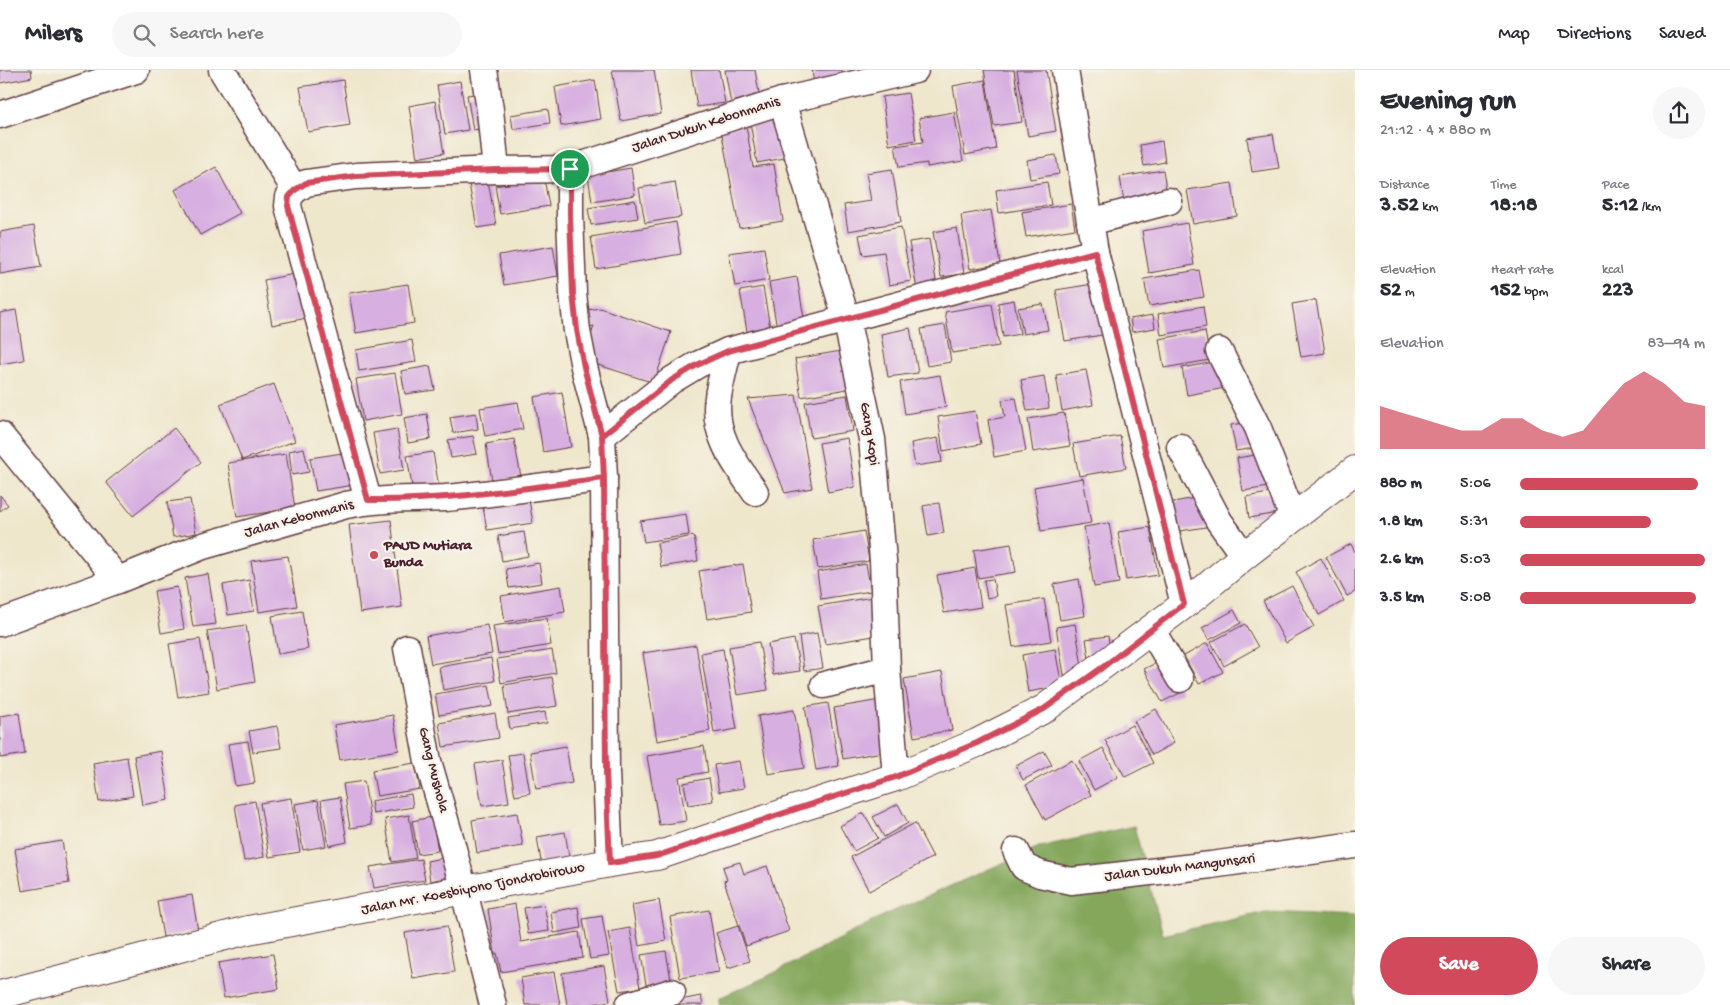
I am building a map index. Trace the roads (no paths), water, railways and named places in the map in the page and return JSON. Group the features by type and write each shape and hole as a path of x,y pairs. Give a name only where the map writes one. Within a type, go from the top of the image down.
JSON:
{"main road":[{"name":"Jalan Mr. Koesbiyono Tjondrobirowo","path":"1,992 248,930 657,856 896,777 977,743 1044,709 1103,667 1197,595 1355,470"}],"street":[{"path":"0,115 136,70"},
{"path":"222,70 295,190 289,197 288,206 368,500"},
{"path":"484,70 496,170"},
{"name":"Jalan Dukuh Kebonmanis","path":"295,190 306,183 356,176 570,169 782,101 916,70"},
{"path":"1065,70 1095,252 1184,604"},
{"name":"Gang Kopi","path":"782,101 846,318 872,439 883,560 887,669 896,777"},
{"path":"570,169 573,293 577,330 584,367 602,436 606,772 610,863"},
{"path":"1090,222 1169,201"},
{"path":"602,436 672,380 697,365 728,351 1095,252"},
{"path":"728,351 718,397 717,422 728,452 755,492"},
{"path":"1219,351 1258,428 1293,518"},
{"path":"0,435 118,580 0,622"},
{"path":"1180,447 1219,521 1244,556"},
{"name":"Jalan Kebonmanis","path":"118,580 203,546 368,500 447,498 604,478"},
{"path":"1151,629 1180,679"},
{"name":"Gang Mushola","path":"407,648 428,761 493,1005"},
{"path":"824,685 887,669"},
{"name":"Jalan Dukuh Mangunsari","path":"1016,851 1024,867 1040,874 1072,881 1211,865 1355,845"},
{"path":"629,1005 672,992"}],"place":[{"name":"PAUD Mutiara Bunda","path":"374,555"}]}
